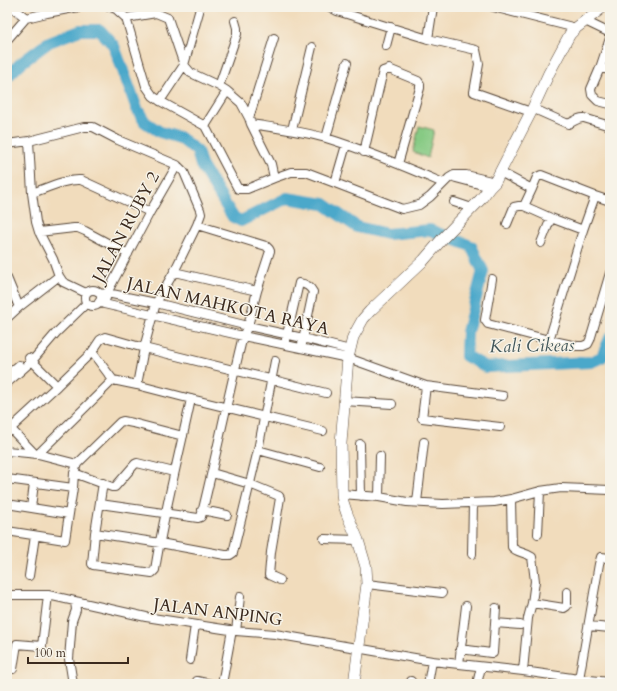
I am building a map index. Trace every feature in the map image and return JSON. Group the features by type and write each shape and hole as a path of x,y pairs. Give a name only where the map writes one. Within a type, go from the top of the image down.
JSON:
{"main road":[{"path":"354,684 367,584 366,567 358,540 343,502 341,443 349,354 354,337 358,328 370,311 424,260 495,180 570,34 603,7"}],"street":[{"path":"12,7 26,18"},
{"path":"7,40 26,18 68,8 79,7"},
{"path":"111,7 116,9 126,18 146,86 153,96 160,101 205,126 238,189 247,189 291,172 306,172 402,209 419,205 430,197 452,176 495,180 532,188"},
{"path":"330,7 428,39 476,50 479,64 474,92 532,110 568,124 580,118 584,118 610,126"},
{"path":"428,39 433,7"},
{"path":"493,7 581,24 610,33"},
{"path":"160,101 184,65 199,12"},
{"path":"126,18 156,13 168,18 184,65 191,73 219,86 241,103 271,164 274,178"},
{"path":"219,86 237,34 235,21"},
{"path":"386,46 391,27"},
{"path":"250,121 274,38"},
{"path":"610,38 591,89 592,95 598,101 610,104"},
{"path":"292,130 312,47"},
{"path":"326,138 347,63"},
{"path":"600,68 610,70"},
{"path":"364,152 383,71 389,69 418,81 420,84 398,164"},
{"path":"205,126 227,91"},
{"path":"250,121 326,138 398,164 443,183"},
{"path":"7,144 29,141 84,127 93,127 118,140 177,165 184,172 201,214 197,226 174,272 156,303 136,385"},
{"path":"7,383 30,359 54,330 86,299 92,290 98,292 103,298 98,304 92,306 86,299 63,282 59,276 36,222 32,193 29,141"},
{"path":"335,183 346,145"},
{"name":"JALAN RUBY 2","path":"103,298 177,165"},
{"path":"524,206 536,177 541,175 610,201"},
{"path":"32,193 68,181 81,180 150,212"},
{"path":"549,340 595,196"},
{"path":"454,202 469,211"},
{"path":"507,224 514,207 524,206 583,230"},
{"path":"541,243 551,218"},
{"path":"100,504 198,518 201,517 243,336 248,326 257,291 270,252 266,246 197,226"},
{"path":"39,232 78,228 128,254"},
{"path":"174,272 257,291"},
{"path":"492,279 485,320 486,323 549,340 583,346 588,344 590,340 610,273"},
{"path":"7,318 59,276"},
{"path":"7,278 19,307"},
{"path":"285,345 299,282 306,284 313,292 301,348"},
{"name":"JALAN MAHKOTA RAYA","path":"103,298 156,303 303,338 349,354"},
{"name":"JALAN MAHKOTA RAYA","path":"103,298 153,315 243,336 301,348 349,354"},
{"path":"37,454 9,431 92,352 100,340 105,337 326,393"},
{"path":"92,352 113,380 323,430"},
{"path":"349,354 426,386 503,396"},
{"path":"7,375 30,359"},
{"path":"30,359 57,386"},
{"path":"96,533 160,542 230,555 232,553 258,450 275,361"},
{"path":"37,454 113,380"},
{"path":"426,386 422,418 500,427"},
{"path":"103,483 92,562 93,565 152,573 155,570 174,472 191,399"},
{"path":"344,401 392,404"},
{"path":"7,532 63,540 65,538 69,514 74,473 78,464 120,422 123,421 133,423 183,436"},
{"path":"417,502 424,442"},
{"path":"360,444 361,496"},
{"path":"258,450 320,467"},
{"path":"7,451 37,454 78,464"},
{"path":"379,497 380,456"},
{"path":"74,473 115,487 137,463 174,472"},
{"path":"212,473 250,484 278,495 280,498 271,552 269,575 280,580"},
{"path":"7,479 73,488"},
{"path":"32,508 34,483"},
{"path":"342,494 442,504 494,502 561,488 610,490"},
{"path":"538,534 540,492"},
{"path":"511,499 512,547 514,550 528,554 532,557 535,581 528,618 523,672"},
{"path":"472,554 473,503"},
{"path":"7,504 69,514"},
{"path":"202,510 227,515"},
{"path":"29,576 35,536"},
{"path":"324,539 358,540"},
{"path":"576,681 589,626 600,559 603,557 610,558"},
{"path":"367,584 442,593"},
{"path":"532,603 566,608 567,592"},
{"name":"JALAN ANPING","path":"7,595 48,595 146,617 196,625 275,634 432,661 523,672 576,681 610,682"},
{"path":"13,670 17,644 42,646 48,595"},
{"path":"222,684 240,597"},
{"path":"73,684 69,659 72,621 76,610 75,601"},
{"path":"458,664 466,606"},
{"path":"460,649 492,653 496,608"},
{"path":"494,623 520,625"},
{"path":"190,660 196,625"},
{"path":"589,626 610,628"},
{"path":"428,684 432,661"},
{"path":"477,684 481,667"},
{"path":"198,681 211,684"}],"green space":[{"path":"419,126 434,130 428,158 413,152"}],"waterway":[{"name":"Kali Cikeas","path":"7,77 20,64 49,42 80,30 100,30 114,46 137,109 145,122 160,132 180,138 197,151 201,165 233,217 241,221 287,198 324,204 357,227 387,234 430,230 471,246 483,271 467,332 466,356 486,367 591,362 602,357 610,338"}]}
